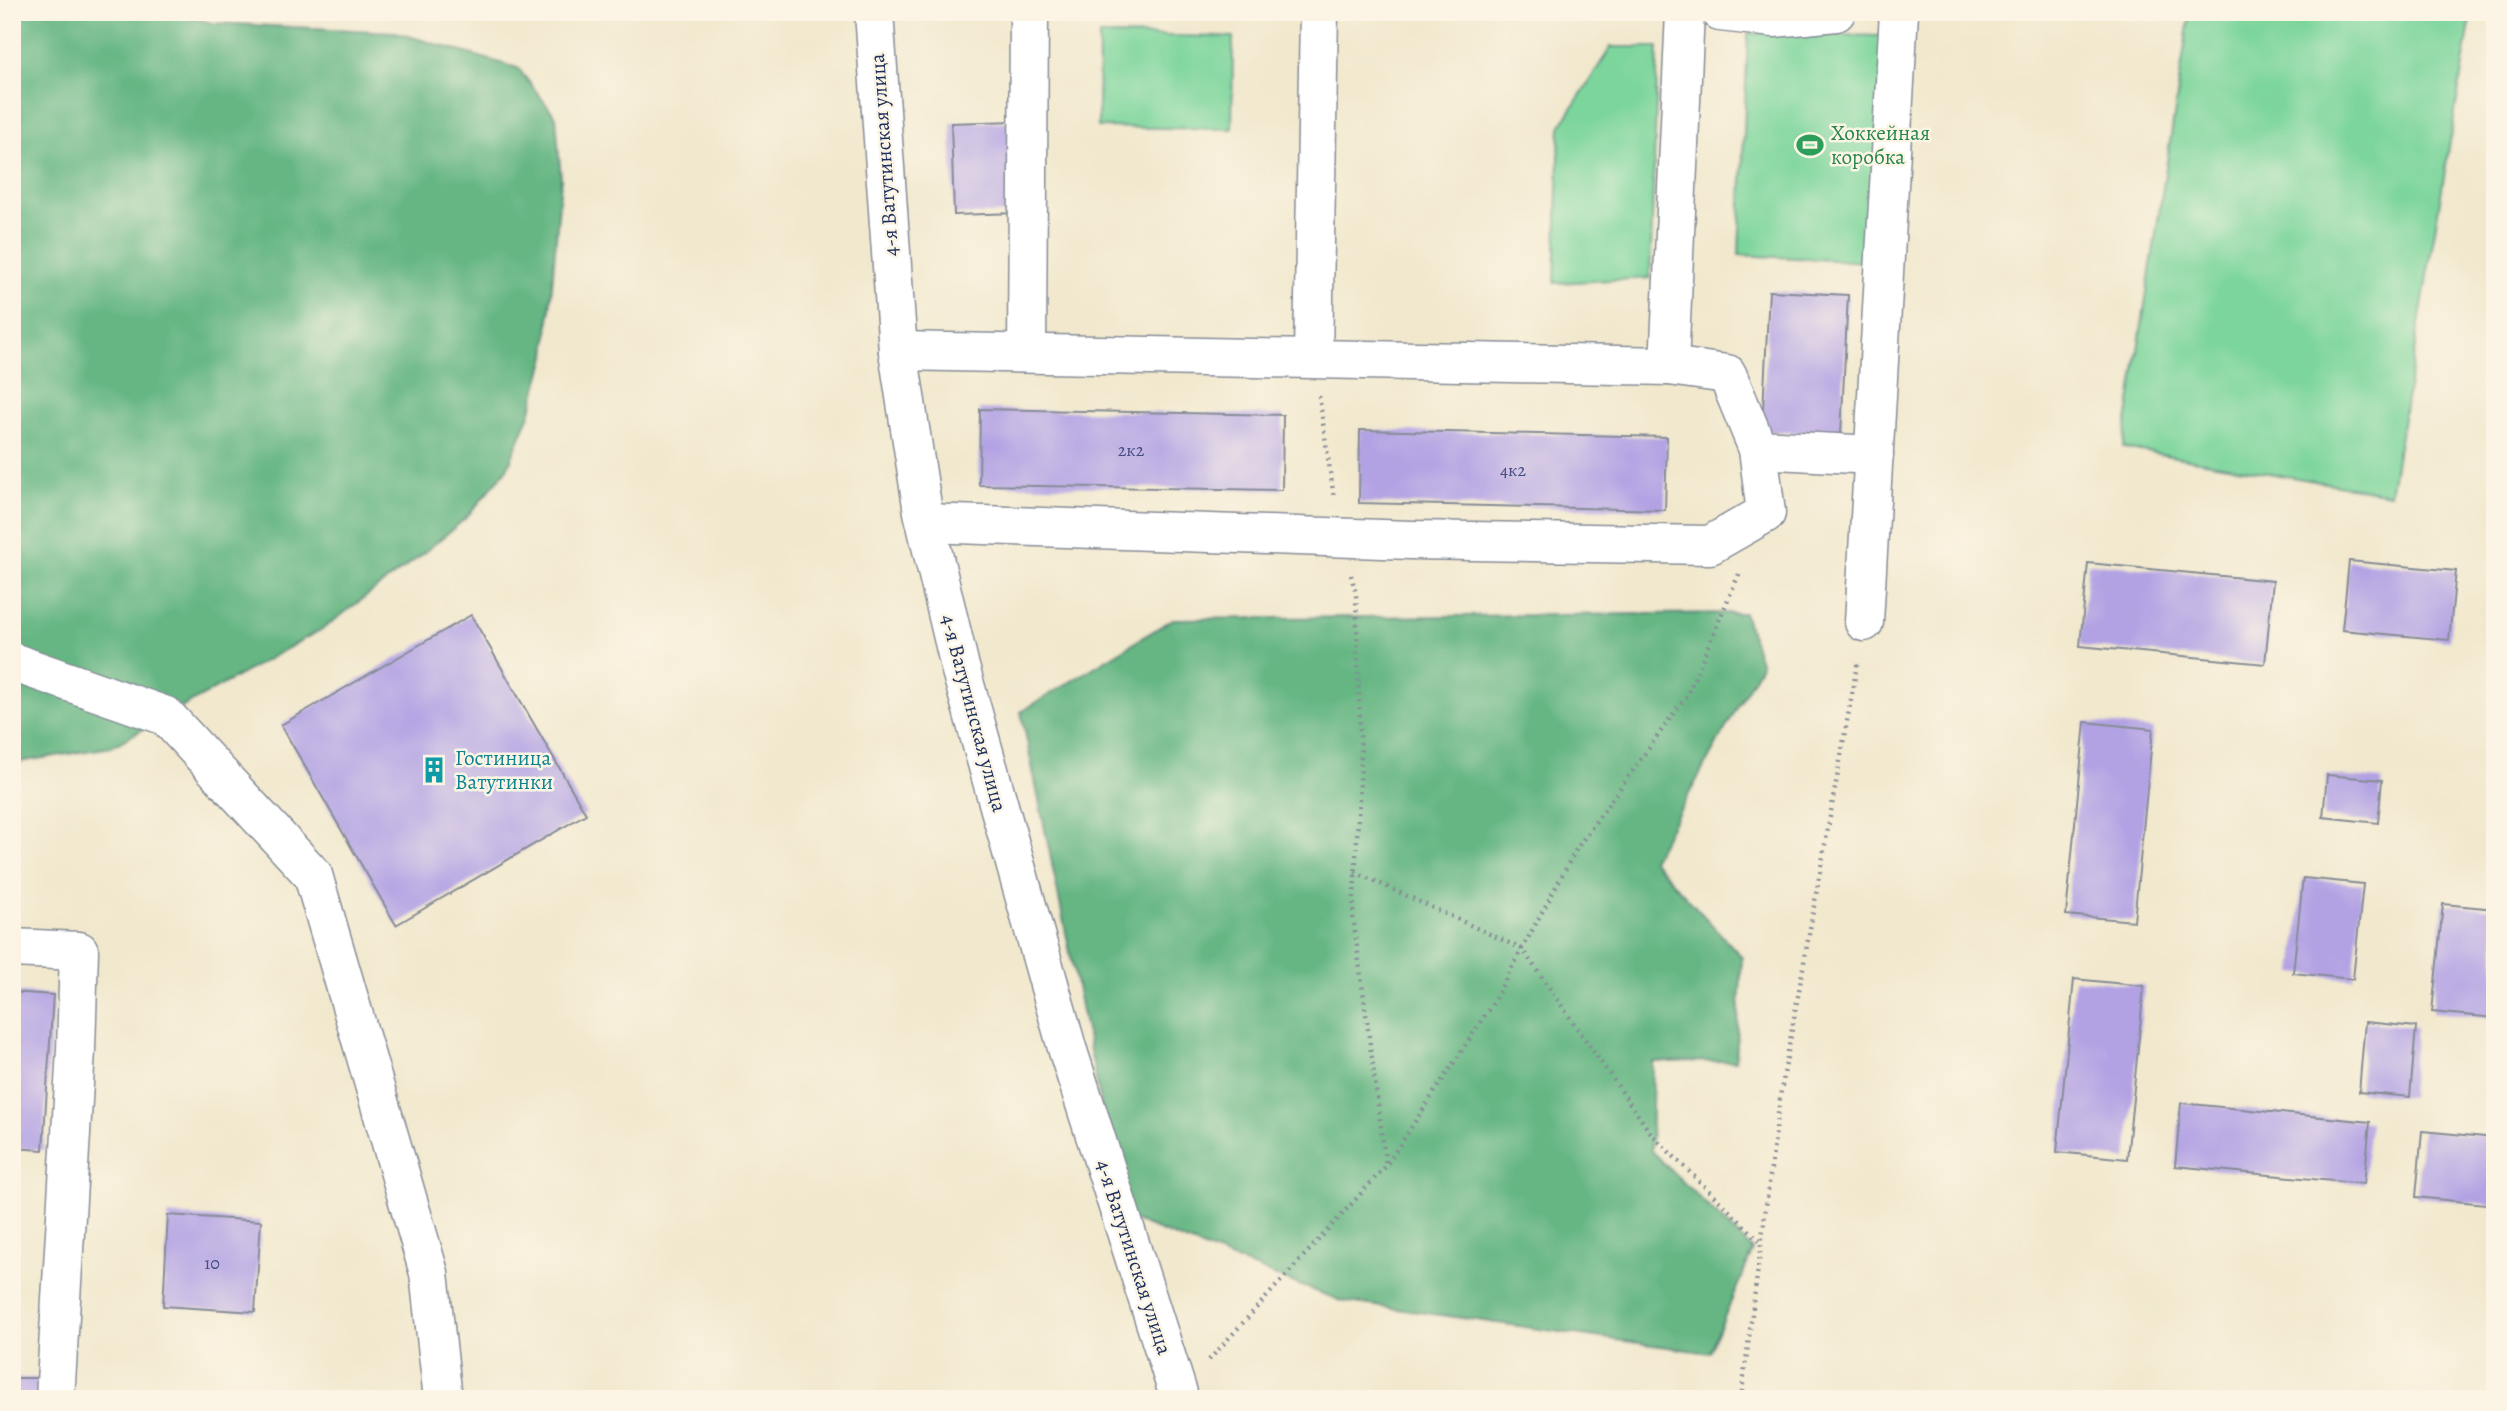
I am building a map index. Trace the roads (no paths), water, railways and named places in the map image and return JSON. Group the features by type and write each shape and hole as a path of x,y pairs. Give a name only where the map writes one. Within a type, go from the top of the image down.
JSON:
{"street":[{"name":"4-я Ватутинская улица","path":"874,12 898,351 926,523 960,667 1063,1035 1178,1393"},
{"path":"1027,353 1029,12"},
{"path":"1313,357 1319,12"},
{"path":"1670,366 1685,12"},
{"path":"1720,12 1777,15 1836,12"},
{"path":"1864,622 1899,12"},
{"path":"898,351 1670,366 1727,374 1758,449 1766,513 1710,545 1340,537 926,523"},
{"path":"1758,449 1874,455"},
{"path":"12,662 166,716 313,875 429,1273 443,1399"},
{"path":"12,948 79,951 76,1050 55,1399"}],"place":[{"name":"Хоккейная коробка","path":"1810,145"},
{"name":"Гостиница Ватутинки","path":"434,770"}]}
